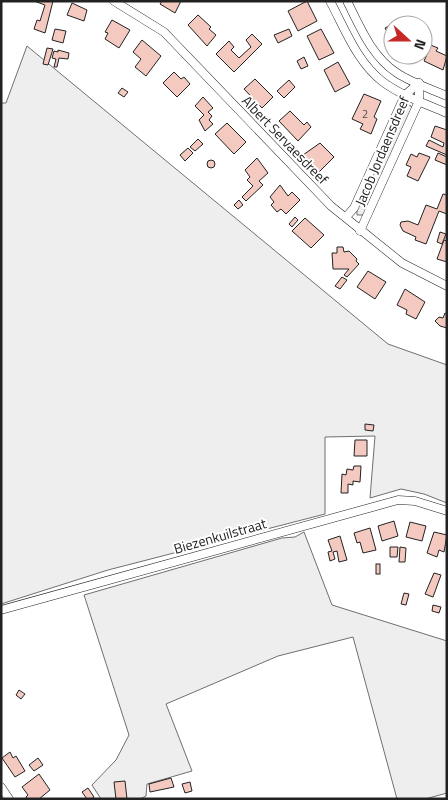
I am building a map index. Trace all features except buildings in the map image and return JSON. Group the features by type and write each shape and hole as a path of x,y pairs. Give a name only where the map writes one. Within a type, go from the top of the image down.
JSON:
{"street":[{"name":"Albert Servaesdreef","path":"114,1 164,32 331,206 360,231 402,263 447,286"},
{"path":"330,1 355,50 368,68 383,82 405,95 447,113"},
{"path":"347,1 375,53 396,73 447,96"},
{"name":"Jacob Jordaensdreef","path":"346,217 354,208 405,95 419,84"},
{"name":"Jacob Jordaensdreef","path":"360,231 419,101 419,84"},
{"name":"Biezenkuilstraat","path":"1,610 398,500 415,501 447,511"},
{"path":"1,787 9,799"}],"shaded area":[{"path":"27,46 388,344 447,365 447,503 424,494 401,489 370,498 375,436 325,437 325,514 108,570 1,604 1,103 6,103"},
{"path":"407,104 412,109 364,215 357,215 357,210 403,106"},
{"path":"304,532 332,605 447,641 447,793 425,799 397,799 353,637 278,656 166,704 192,771 147,784 146,796 140,799 101,799 92,785 116,760 129,735 84,595 282,538 295,537"}]}
